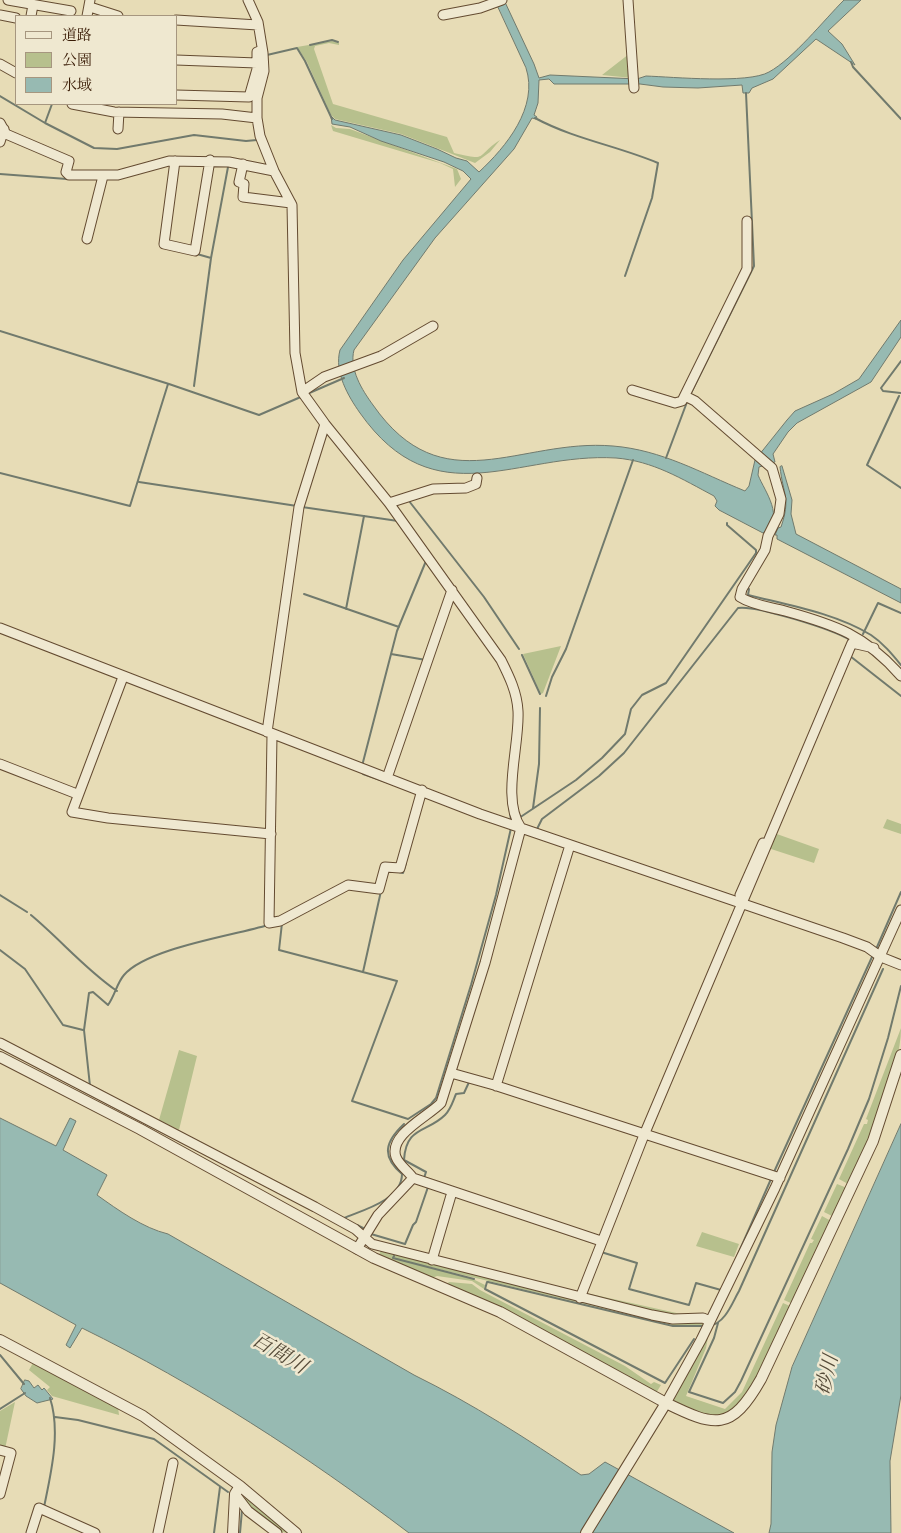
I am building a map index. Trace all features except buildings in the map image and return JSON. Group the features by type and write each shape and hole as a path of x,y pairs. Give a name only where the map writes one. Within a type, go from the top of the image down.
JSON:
{"street":[{"path":"8,0 70,11"},
{"path":"248,0 258,25 264,71 253,97"},
{"path":"443,15 491,5 502,0"},
{"path":"628,0 634,88"},
{"path":"32,15 34,4"},
{"path":"89,8 114,15"},
{"path":"0,15 15,18"},
{"path":"178,20 258,25"},
{"path":"262,50 257,52 253,97 254,118 274,171 291,203 296,353 303,394 324,424 389,502 501,660 513,685 517,704 518,722 511,809 520,830 485,963 441,1103 433,1111 412,1125 396,1145 397,1159 413,1178 452,1194 598,1240"},
{"path":"178,60 257,63"},
{"path":"0,64 15,72"},
{"path":"178,95 253,97"},
{"path":"78,105 119,112 222,114 254,118"},
{"path":"118,129 119,112"},
{"path":"2,126 6,134 69,161 66,172 69,175 103,178 127,174 162,162 210,160 243,164 274,171"},
{"path":"0,142 2,126"},
{"path":"175,161 164,244 194,251 210,160"},
{"path":"243,164 239,182 244,184 243,197 291,203"},
{"path":"87,239 103,178"},
{"path":"632,390 676,403 688,397 747,269 747,221"},
{"path":"303,394 324,377 390,352 432,326"},
{"path":"688,397 772,468 781,499 779,514 774,522 765,550 742,589 740,597 838,627 874,648 901,676"},
{"path":"324,424 299,506 270,736 270,923 280,921 348,885 379,889 385,866 400,868 422,790"},
{"path":"389,502 409,498 433,489 466,488 476,484 477,478"},
{"path":"387,778 406,728 451,591"},
{"path":"0,628 270,736 422,790 520,830 868,947 881,958 901,965"},
{"path":"580,1298 644,1135 740,903 852,643 874,648"},
{"path":"123,677 77,794 72,812 271,834"},
{"path":"0,764 77,794"},
{"path":"740,903 767,834"},
{"path":"494,1085 569,847"},
{"path":"586,1533 666,1403 708,1324 775,1176 881,958 901,910"},
{"path":"0,1043 355,1229 372,1244 580,1298 673,1319 703,1318 708,1324"},
{"path":"0,1057 140,1129 357,1249 500,1312 666,1403 694,1416 714,1421 732,1416 742,1409 751,1397 780,1341 873,1141 901,1055"},
{"path":"451,1073 494,1085 775,1176"},
{"path":"357,1249 378,1215 413,1178"},
{"path":"432,1260 452,1194"},
{"path":"0,1340 143,1416 296,1533"},
{"path":"0,1450 11,1453 3,1472 0,1494"},
{"path":"158,1533 173,1463"},
{"path":"232,1533 238,1490"},
{"path":"238,1490 248,1510 277,1533"},
{"path":"31,1533 39,1508 95,1533"}],"green space":[{"path":"332,41 339,43 339,45 329,43 315,46 314,49 333,104 447,137 454,153 478,157 500,140 490,152 475,163 401,134 335,119 331,115 307,62 297,47"},
{"path":"629,54 632,78 602,75"},
{"path":"331,125 336,128 350,129 457,169 461,179 455,187 453,169 440,163 333,131"},
{"path":"561,646 543,693 541,694 523,654"},
{"path":"887,819 901,824 901,834 883,828"},
{"path":"774,833 819,849 814,863 768,848"},
{"path":"901,1028 900,1045 882,1107 848,1184 839,1179 864,1124 867,1124 868,1120 866,1119"},
{"path":"179,1050 197,1056 179,1130 159,1120"},
{"path":"837,1184 847,1188 834,1217 824,1212"},
{"path":"822,1216 831,1221 793,1304 784,1300 810,1243 814,1240 811,1239"},
{"path":"702,1232 739,1244 734,1257 696,1246"},
{"path":"381,1250 534,1288 704,1321 703,1325 673,1325 392,1258 473,1279 485,1285 484,1289 472,1281 437,1276 432,1278 379,1255"},
{"path":"449,1282 472,1284 480,1290 625,1366 651,1384 654,1382 661,1385 656,1393 447,1284"},
{"path":"586,1293 681,1314 678,1317 586,1296"},
{"path":"783,1303 792,1307 760,1373 749,1391 737,1405 724,1414 711,1417 698,1414 675,1404 672,1399 709,1332 706,1348 686,1396 725,1409 742,1392"},
{"path":"34,1361 118,1407 119,1415 52,1396 47,1390 50,1387 29,1370"},
{"path":"15,1402 5,1449 0,1448 0,1411"},
{"path":"242,1498 248,1498 290,1533 276,1530 269,1526 251,1510"}],"water":[{"path":"495,0 504,0 539,78 550,75 637,79 646,76 728,79 759,76 769,72 788,58 808,39 844,0 861,0 828,31 842,44 855,65 816,39 773,79 752,88 749,93 743,93 742,85 698,88 640,84 554,84 549,79 539,80 538,103 534,115 537,117 536,119 532,118 514,149 435,238 354,350 353,364 355,372 373,405 400,435 427,452 455,460 484,460 579,446 631,448 665,457 745,491 749,486 755,460 795,411 833,394 859,379 901,320 901,337 871,382 797,423 788,432 773,454 775,462 759,467 758,475 769,497 773,513 770,527 763,533 719,510 715,506 717,501 714,496 667,472 630,460 616,458 580,459 479,473 448,472 418,464 388,445 360,413 351,399 343,383 339,367 340,350 403,260 471,179 463,171 444,162 381,141 350,127 332,124 331,116 335,120 401,135 467,161 479,172 500,151 518,125 528,97 529,83 526,68"},
{"path":"782,466 792,500 791,514 796,534 901,589 901,603 777,539 777,535 775,535 778,528 781,527 786,503 780,467"},
{"name":"百間川","path":"0,1118 56,1146 70,1118 76,1121 63,1150 107,1175 97,1195 122,1212 140,1223 168,1234 414,1375 479,1410 581,1475 589,1474 605,1462 734,1533 409,1533 291,1449 168,1373 82,1328 70,1348 66,1345 76,1325 0,1283"},
{"name":"砂川","path":"901,1124 901,1395 890,1461 891,1533 769,1533 771,1524 772,1452 776,1425 792,1367"},
{"path":"25,1380 29,1381 34,1388 38,1385 42,1390 44,1388 53,1399 37,1403 26,1396 21,1389"}],"waterway":[{"path":"310,45 332,40 338,42"},
{"path":"267,55 297,48 332,119"},
{"path":"851,62 853,67 901,119"},
{"path":"690,395 754,266 746,93"},
{"path":"0,96 45,123 94,148 117,149 194,135 246,141 257,140"},
{"path":"45,123 52,105"},
{"path":"535,118 565,132 658,163 652,198 625,276"},
{"path":"194,386 211,258 228,167"},
{"path":"0,174 67,179"},
{"path":"197,254 211,258"},
{"path":"0,331 169,384 259,415 303,396"},
{"path":"901,361 881,388 883,391 901,393"},
{"path":"307,394 344,378"},
{"path":"0,473 130,506 168,384"},
{"path":"899,396 867,465 901,488"},
{"path":"666,458 687,402"},
{"path":"546,696 552,677 566,649 633,460"},
{"path":"139,482 297,506"},
{"path":"409,501 484,597 519,649"},
{"path":"302,507 398,521"},
{"path":"346,609 364,516"},
{"path":"519,818 576,780 602,758 625,734 631,709 642,695 666,683 756,553 756,550 727,523"},
{"path":"362,766 397,631 426,561"},
{"path":"746,587 749,589 748,595 811,610 857,627 871,635 901,665"},
{"path":"304,594 399,627"},
{"path":"863,634 878,603 901,613"},
{"path":"537,829 542,819 599,776 624,753 738,608 761,610 795,619 850,640"},
{"path":"391,654 426,660"},
{"path":"522,655 540,694"},
{"path":"850,656 901,696"},
{"path":"533,808 539,764 540,708"},
{"path":"363,774 392,784"},
{"path":"509,805 511,820"},
{"path":"282,923 279,950 397,981 352,1101 408,1119 431,1104 436,1098 471,985 496,895 511,828"},
{"path":"399,872 403,873 406,863"},
{"path":"363,972 381,891"},
{"path":"877,947 901,892"},
{"path":"0,895 27,912"},
{"path":"31,915 94,973 117,991"},
{"path":"90,1086 84,1030 89,993 93,992 108,1005 124,975 151,957 191,944 268,925"},
{"path":"0,950 25,969 63,1025 83,1030"},
{"path":"774,1172 872,957"},
{"path":"710,1326 720,1321 739,1291 883,969"},
{"path":"718,1323 714,1338 689,1392 723,1403 735,1392 741,1381 848,1149 869,1099 888,1038 901,986"},
{"path":"424,1178 426,1172 404,1160 409,1141 413,1136 445,1115 456,1094 464,1093 470,1080"},
{"path":"344,1218 380,1203 396,1191 402,1174 391,1161 388,1149 389,1143 404,1124"},
{"path":"735,1261 771,1179"},
{"path":"371,1234 405,1244 416,1222 428,1187"},
{"path":"357,1225 363,1228"},
{"path":"601,1252 637,1263 629,1289 689,1305 696,1283 721,1290"},
{"path":"394,1256 393,1258 474,1279"},
{"path":"487,1282 485,1289 665,1383 694,1339"},
{"path":"488,1282 673,1326 703,1326"},
{"path":"0,1355 24,1384"},
{"path":"0,1409 25,1393"},
{"path":"44,1507 52,1467 55,1438 55,1425 50,1398"},
{"path":"55,1417 78,1420 154,1439 228,1492"},
{"path":"214,1533 220,1487"},
{"path":"240,1533 242,1510"}]}
